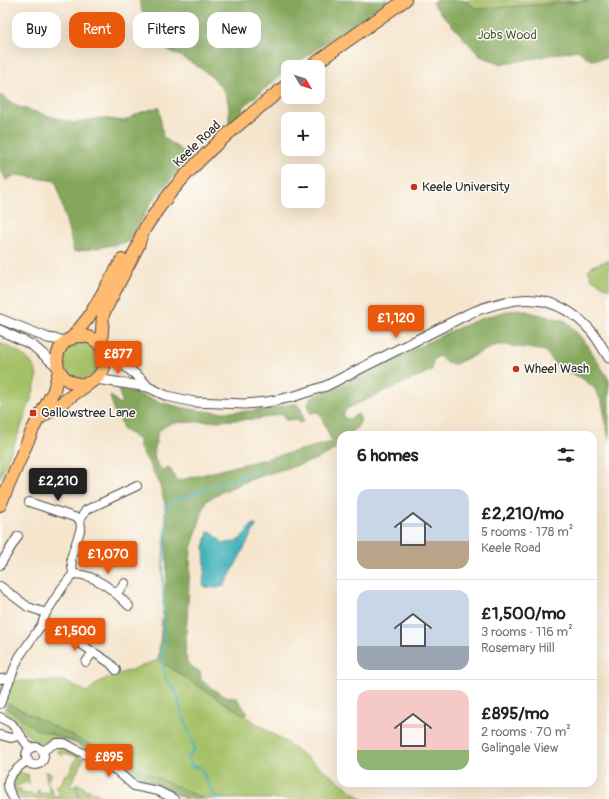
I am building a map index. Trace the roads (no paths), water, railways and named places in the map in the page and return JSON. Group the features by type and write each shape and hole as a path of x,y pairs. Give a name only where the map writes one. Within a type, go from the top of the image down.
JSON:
{"main road":[{"path":"320,60 405,0"},
{"name":"Keele Road","path":"69,340 88,318 133,243 140,237 164,200 205,154 281,90"},
{"name":"Keele Road","path":"102,347 103,314 138,246 140,237"},
{"path":"0,506 33,429 40,418 94,380 102,371 105,362 102,347 88,337 79,336 69,340 59,353 59,368 54,390 41,411 40,418"},
{"path":"59,368 66,378 74,383 83,384 94,380"}],"street":[{"path":"94,380 148,387 168,396 194,402 245,404 292,397 326,386 470,313 489,305 522,298 551,304 574,316 593,333 609,358"},
{"path":"0,319 48,338 69,340"},
{"path":"0,330 32,345 59,368"},
{"path":"102,347 140,378 148,387"},
{"path":"0,704 19,657 42,624 46,613 73,574 71,558 81,528 80,519 86,510 137,486"},
{"path":"29,502 80,519"},
{"path":"0,566 18,536"},
{"path":"73,574 81,574 102,583 117,593 129,606"},
{"path":"117,593 125,583"},
{"path":"0,586 28,607 46,613"},
{"path":"42,624 64,633 110,663 116,670"},
{"path":"86,662 93,652"},
{"path":"0,679 11,678"},
{"path":"0,717 12,724 30,748"},
{"path":"0,735 11,738 21,734"},
{"path":"42,750 56,743 64,744 116,771 134,786 158,791 174,799"},
{"path":"35,747 42,750 44,756 40,763 32,764 28,760 27,752 30,748 35,747"},
{"path":"14,799 9,791 8,780 11,774 28,760"}],"water":[{"path":"253,524 256,526 224,586 217,588 205,587 203,584 205,567 204,547 208,532 211,531 223,543 235,542 240,539"}],"waterway":[{"path":"222,799 214,795 200,767 192,767 188,757 195,748 183,716 176,691 166,680 161,655 164,646 163,565 168,503 264,468"}],"place":[{"name":"Keele University","path":"414,187"},
{"name":"Wheel Wash","path":"516,369"},
{"name":"Gallowstree Lane","path":"33,413"}],"park label":[{"name":"Jobs Wood","path":"507,35"}]}
